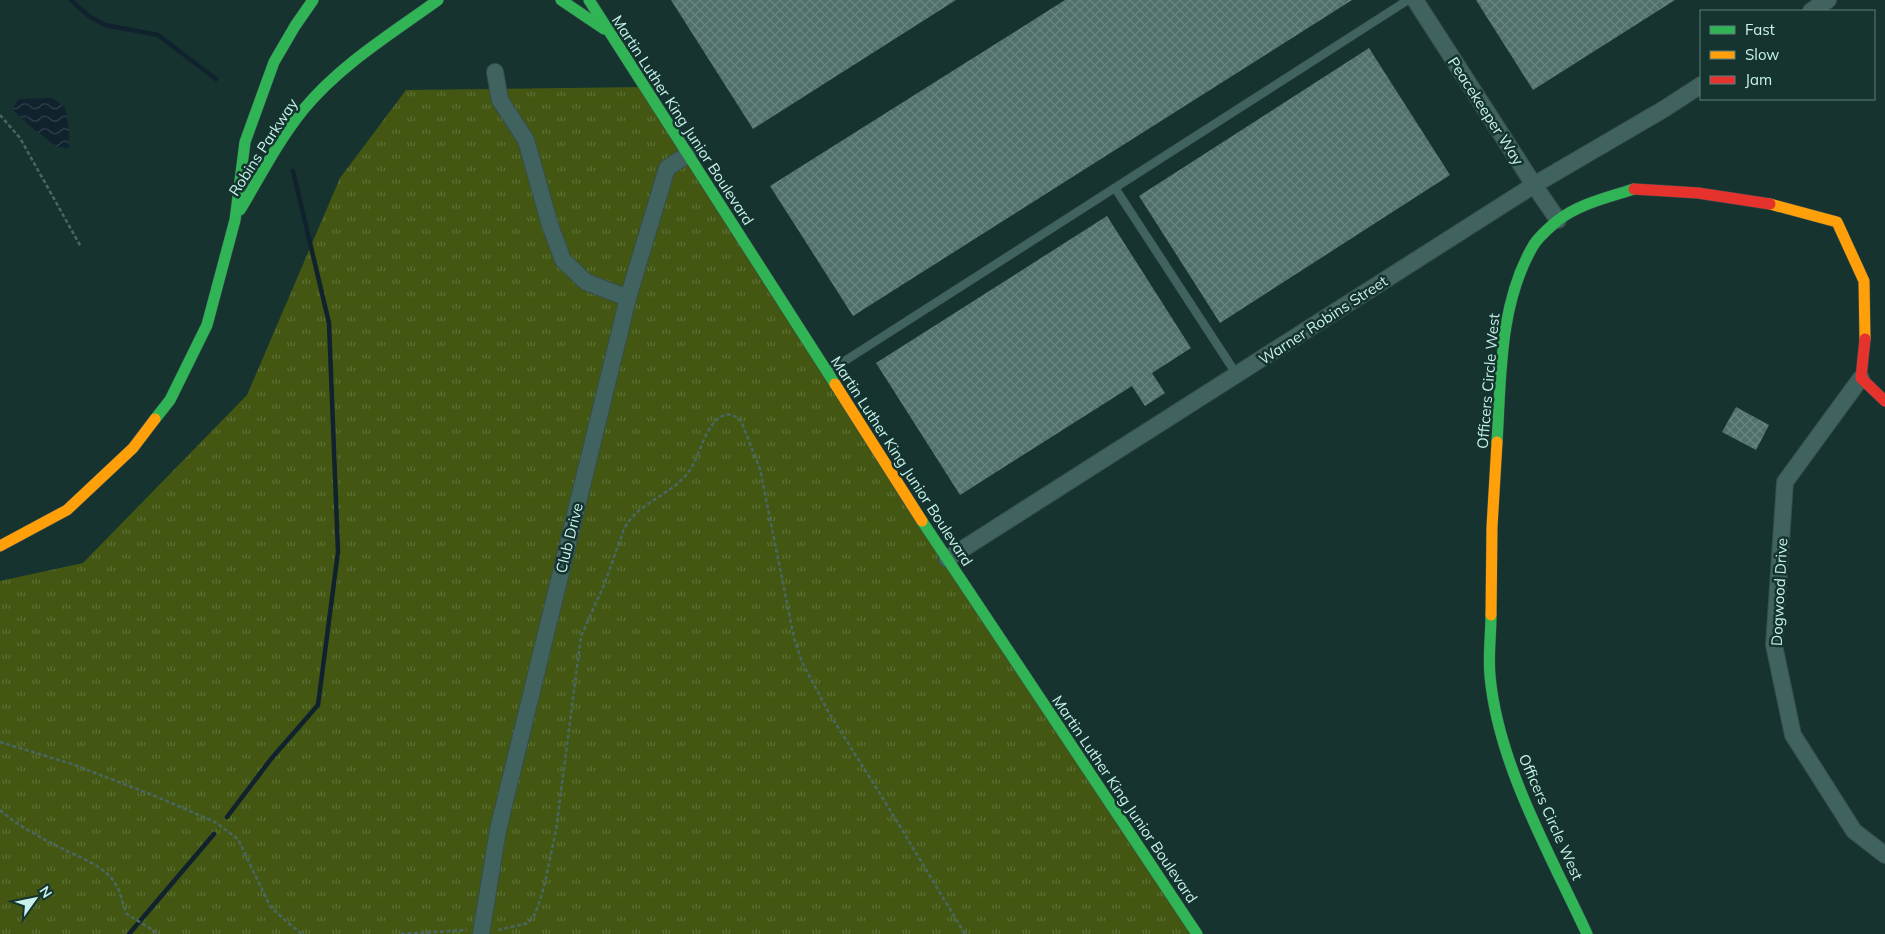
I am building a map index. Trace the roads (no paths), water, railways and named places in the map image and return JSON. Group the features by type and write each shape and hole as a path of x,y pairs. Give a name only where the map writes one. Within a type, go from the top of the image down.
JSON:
{"street":[{"name":"Robins Parkway","path":"0,546 67,510 133,448 170,400 207,325 235,220 246,142 274,62 313,0"},
{"name":"Robins Parkway","path":"235,220 289,129 312,99 338,74 438,0"},
{"path":"561,0 610,34"},
{"name":"Martin Luther King Junior Boulevard","path":"589,0 947,559 1197,934"},
{"name":"Peacekeeper Way","path":"1415,0 1558,220"},
{"path":"1813,10 1828,0"},
{"path":"496,72 500,100 526,140 550,225 563,260 586,282 628,298"},
{"name":"Warner Robins Street","path":"947,559 1534,185 1664,109 1700,85"},
{"name":"Club Drive","path":"481,932 498,830 628,298 667,168 687,155"},
{"name":"Officers Circle West","path":"1587,934 1523,797 1506,751 1496,713 1490,675 1492,527 1503,350 1507,321 1518,277 1530,252 1534,244 1558,220 1581,207 1634,188 1698,193 1772,204 1837,222 1864,281 1866,329 1861,378"},
{"path":"1861,378 1885,401"},
{"name":"Dogwood Drive","path":"1861,378 1785,482 1774,645 1793,735 1854,831 1885,856"}],"lane":[{"path":"827,372 1408,0"},
{"path":"1115,188 1237,375"}],"water":[{"path":"52,98 65,107 69,129 69,148 57,147 12,109 19,99"}],"waterway":[{"path":"71,0 90,17 105,25 158,35 216,79"},
{"path":"227,817 271,759 318,705 338,552 329,323 293,171"},
{"path":"129,934 214,834"}]}
